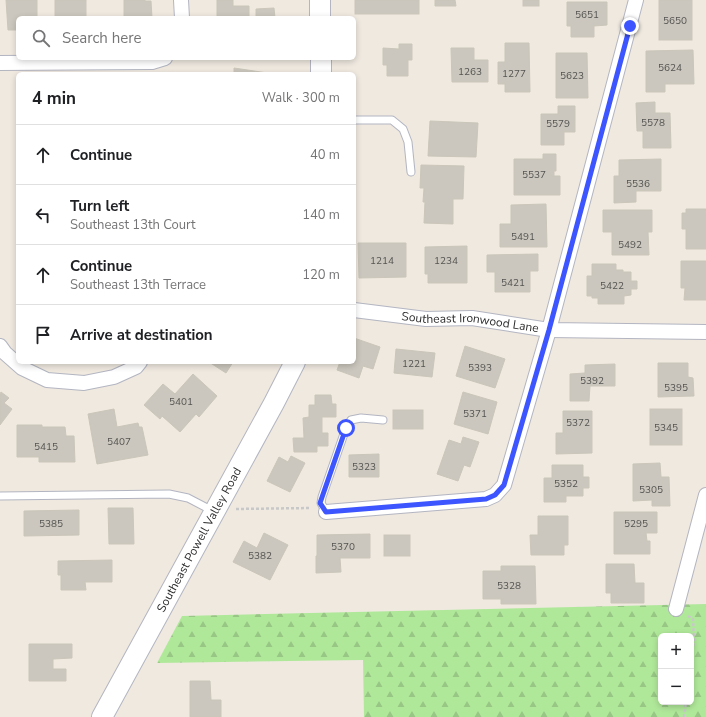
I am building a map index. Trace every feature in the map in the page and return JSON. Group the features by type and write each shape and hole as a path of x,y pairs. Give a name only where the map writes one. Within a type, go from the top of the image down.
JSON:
{"main road":[{"path":"320,0 320,16"},
{"path":"320,60 321,72"},
{"name":"Southeast Powell Valley Road","path":"102,717 294,364"}],"street":[{"path":"181,0 182,16"},
{"path":"326,512 486,499 495,495 504,485 549,330 636,0"},
{"path":"0,63 152,62 158,60"},
{"name":"Southeast Ironwood Lane","path":"356,310 426,319 472,318 549,330 706,332"},
{"path":"0,346 5,353 16,363"},
{"path":"17,364 22,368 46,380 84,383 114,377 136,367 138,364"},
{"path":"676,609 704,509 706,495"}],"lane":[{"path":"356,120 392,120 403,129 408,142 411,172"},
{"path":"326,512 320,503 346,428 351,420 361,418 383,420"},
{"path":"0,496 169,494 188,498 215,510"}],"path":[{"path":"215,510 309,508 326,512"},
{"path":"676,609 693,619 694,633"},
{"path":"684,717 686,705"}],"green space":[{"path":"706,604 706,717 364,717 363,660 157,663 182,616"}],"building":[{"path":"6,0 37,0 37,16 16,16 16,30 8,30"},
{"path":"55,0 86,0 86,16 55,16"},
{"path":"124,0 151,1 152,16 124,16"},
{"path":"217,0 233,0 233,6 249,6 249,16 217,16"},
{"path":"355,0 419,0 419,14 355,14"},
{"path":"435,0 455,0 456,6 435,6"},
{"path":"523,0 539,0 539,6 523,6"},
{"path":"659,0 692,0 692,40 659,40"},
{"path":"567,2 607,2 607,25 594,26 594,37 571,37 571,26 567,26"},
{"path":"274,8 275,16 256,16 256,9"},
{"path":"505,43 529,43 530,92 505,92 505,84 498,84 498,62 505,62"},
{"path":"399,44 412,44 412,60 408,60 408,76 387,76 387,65 383,65 383,48 399,49"},
{"path":"451,48 474,48 474,60 488,60 488,82 452,82"},
{"path":"693,50 694,84 665,84 665,92 646,92 646,51"},
{"path":"556,53 587,53 588,98 556,98"},
{"path":"234,68 261,72 234,72"},
{"path":"655,102 655,113 670,113 671,148 643,148 643,131 637,131 636,103"},
{"path":"558,106 575,106 575,132 564,132 564,145 541,145 541,114 558,114"},
{"path":"430,121 478,123 476,157 428,156"},
{"path":"543,154 556,154 556,171 554,171 554,176 560,176 560,195 514,195 514,159 543,159"},
{"path":"661,159 661,191 636,191 636,202 614,203 614,176 619,176 619,160"},
{"path":"421,165 464,166 463,199 453,199 453,224 424,223 424,188 420,188"},
{"path":"546,204 547,247 500,247 500,224 511,224 511,205"},
{"path":"686,209 706,209 706,249 686,249 686,229 682,229 682,213 686,213"},
{"path":"603,210 652,210 652,232 648,232 649,255 612,255 612,232 603,232"},
{"path":"358,243 406,243 406,277 359,278"},
{"path":"467,246 467,283 428,283 428,274 425,274 425,247"},
{"path":"538,254 538,271 530,271 530,292 495,292 495,272 487,272 487,255"},
{"path":"681,261 706,261 706,300 684,300 685,288 681,288"},
{"path":"592,264 616,264 616,270 631,272 631,281 637,281 637,289 631,289 631,295 624,296 624,304 598,304 598,298 587,296 587,276 592,276"},
{"path":"356,339 380,347 373,369 363,366 359,378 337,370 339,364 356,364"},
{"path":"465,346 505,359 495,388 456,376"},
{"path":"396,349 435,353 432,377 394,373"},
{"path":"658,363 688,363 688,377 693,378 694,396 658,397"},
{"path":"212,364 232,364 226,373"},
{"path":"615,364 615,386 590,386 589,401 570,401 570,374 585,373 585,365"},
{"path":"193,374 217,396 199,417 196,414 180,432 162,416 160,419 144,405 163,384 175,394"},
{"path":"1,392 9,398 4,403 12,409 0,425 0,394"},
{"path":"463,392 497,402 488,434 454,424"},
{"path":"315,395 331,395 332,404 336,404 336,417 322,417 322,433 328,433 328,446 317,446 317,452 294,452 293,438 304,438 303,418 309,417 309,405 315,405"},
{"path":"114,409 117,427 138,423 139,427 142,427 148,455 97,464 88,414"},
{"path":"650,409 682,409 682,445 650,445"},
{"path":"393,410 423,410 423,429 393,429"},
{"path":"563,411 592,411 592,453 556,454 556,433 563,433"},
{"path":"17,425 65,427 66,436 74,436 75,462 39,462 39,457 17,457"},
{"path":"463,437 479,442 470,467 464,465 458,481 437,474 449,440 461,444"},
{"path":"379,454 379,477 349,477 349,455"},
{"path":"291,456 305,463 290,492 267,481 279,457 288,462"},
{"path":"660,463 661,477 669,477 670,506 652,506 652,500 633,501 633,464"},
{"path":"552,465 583,465 583,477 589,477 589,488 583,488 583,496 566,496 566,502 544,502 544,478 552,478"},
{"path":"108,508 133,508 134,544 109,544"},
{"path":"79,510 79,535 24,536 24,511"},
{"path":"614,512 657,512 657,533 646,533 647,541 650,541 650,554 614,554"},
{"path":"538,516 568,516 568,545 564,545 564,555 531,555 530,535 538,535"},
{"path":"264,533 288,545 270,580 233,562 244,541 257,548"},
{"path":"370,534 370,558 340,558 341,572 316,573 317,535"},
{"path":"384,535 410,535 410,556 384,556"},
{"path":"112,560 112,582 85,582 86,590 61,590 61,575 58,575 58,561"},
{"path":"606,564 634,564 635,583 644,583 644,603 611,603 611,593 606,593"},
{"path":"501,566 535,566 536,604 501,604 501,599 483,599 483,571 501,571"},
{"path":"29,644 72,644 72,658 53,659 53,669 66,669 66,681 29,681"},
{"path":"190,681 210,681 211,700 221,700 221,717 190,717"}],"route":[{"path":"346,428 320,503 326,512 486,499 495,495 504,485 549,330 630,26"}]}
